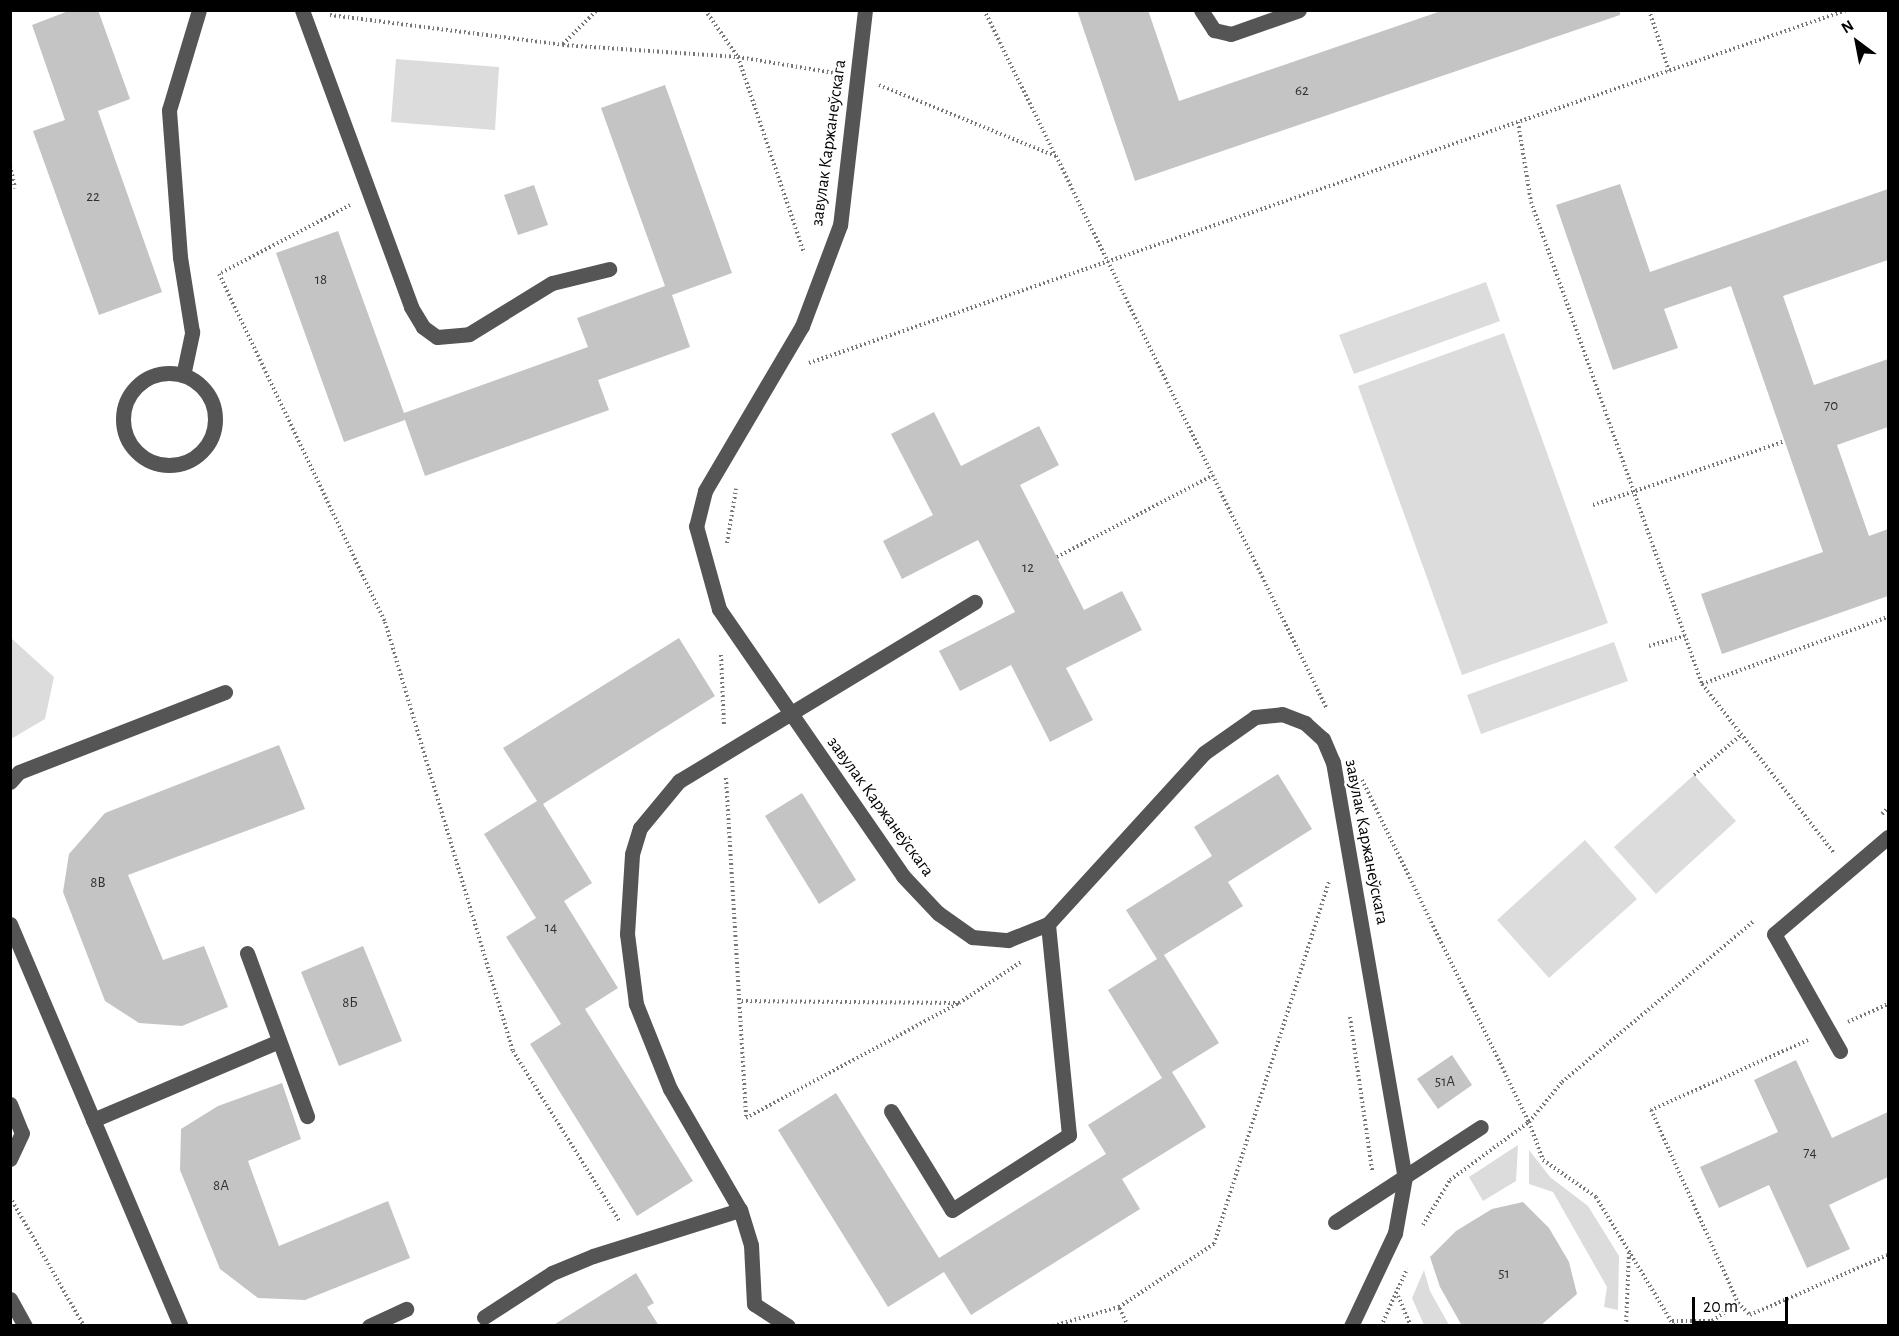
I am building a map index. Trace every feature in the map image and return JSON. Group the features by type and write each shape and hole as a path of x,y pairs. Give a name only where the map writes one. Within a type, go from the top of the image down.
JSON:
{"street":[{"path":"184,371 192,332 180,257 169,110 199,10"},
{"name":"завулак Каржанеўскага","path":"866,10 840,225 802,326 705,490 696,526 719,609 788,714 903,876 938,913 972,937 1008,940 1048,924 1204,753 1229,732 1255,717 1282,714 1305,723 1323,740 1333,762 1405,1177 1395,1233 1351,1326"},
{"path":"1200,10 1214,30 1231,34 1299,10"},
{"path":"302,11 372,193 411,307 437,337 469,334 552,283 609,269"},
{"path":"184,371 205,389 216,415 212,445 185,465 149,463 124,436 124,401 148,374 184,371"},
{"path":"788,1326 754,1304 751,1245 740,1210 670,1089 636,1004 627,934 630,870 640,828 679,781 975,602"},
{"path":"10,782 19,772 225,692"},
{"path":"1840,1051 1773,934 1888,837"},
{"path":"10,924 181,1326"},
{"path":"891,1110 952,1210 1069,1135 1048,924"},
{"path":"247,954 307,1116"},
{"path":"93,1120 279,1041"},
{"path":"10,1104 22,1133 10,1159"},
{"path":"1335,1222 1481,1127"},
{"path":"484,1317 552,1273 593,1256 635,1246 740,1210"},
{"path":"10,1299 25,1326"},
{"path":"369,1326 406,1309"}],"path":[{"path":"563,45 597,10"},
{"path":"705,10 738,57 808,265 824,270"},
{"path":"984,10 1329,712"},
{"path":"1649,10 1669,71"},
{"path":"774,374 1847,10"},
{"path":"302,11 563,45 738,57 859,77 1056,156"},
{"path":"1518,122 1531,202 1702,684 1834,854"},
{"path":"10,166 15,188"},
{"path":"372,193 219,274 384,622 513,1052 635,1246"},
{"path":"1593,505 1785,441"},
{"path":"1057,557 1213,476"},
{"path":"1702,684 1888,617"},
{"path":"1649,646 1685,636"},
{"path":"1694,775 1741,735"},
{"path":"1361,777 1530,1122 1543,1160 1596,1197 1673,1323 1712,1323"},
{"path":"1053,1326 1119,1307 1214,1244 1330,877 1334,901"},
{"path":"1420,1233 1427,1212 1450,1180 1530,1122 1562,1082 1759,916"},
{"path":"746,1118 959,1003 1050,944"},
{"path":"740,1001 959,1003"},
{"path":"1888,1004 1651,1110 1738,1303 1750,1316 1888,1255"},
{"path":"1349,1008 1376,1197"},
{"path":"10,1197 84,1326"},
{"path":"1626,1326 1629,1249"},
{"path":"1381,1326 1398,1295 1409,1264"},
{"path":"1398,1295 1411,1326"},
{"path":"1705,1326 1738,1303"},
{"path":"1119,1307 1128,1326"}],"shaded area":[{"path":"396,59 499,67 495,130 391,122"},
{"path":"1486,282 1500,321 1354,374 1339,335"},
{"path":"1504,333 1608,623 1462,675 1358,386"},
{"path":"11,638 54,677 45,719 11,739"},
{"path":"1614,642 1628,681 1481,734 1467,695"},
{"path":"1694,775 1736,821 1656,894 1614,847"},
{"path":"1585,840 1637,899 1549,978 1497,920"},
{"path":"1518,1145 1516,1181 1483,1201 1469,1177"},
{"path":"1529,1150 1550,1177 1588,1206 1619,1256 1618,1310 1604,1307 1607,1287 1553,1192 1529,1184"},
{"path":"1424,1270 1430,1291 1449,1325 1424,1325 1412,1298"}],"building":[{"path":"71,10 98,10 130,99 98,111 162,292 99,315 33,131 65,120 32,25"},
{"path":"1077,10 1148,10 1179,101 1444,10 1620,10 1620,15 1135,181"},
{"path":"665,85 732,273 672,295 690,347 598,380 609,410 425,476 405,420 344,442 276,253 338,231 404,413 588,347 577,318 665,286 601,108"},
{"path":"1620,184 1650,272 1888,189 1888,260 1783,296 1814,385 1888,359 1888,427 1837,445 1869,536 1888,529 1888,596 1722,654 1701,594 1823,552 1731,286 1664,309 1678,348 1613,370 1556,205"},
{"path":"534,185 548,225 518,235 504,195"},
{"path":"934,412 961,466 1039,426 1059,465 1020,485 1084,610 1122,591 1142,630 1066,668 1093,720 1050,742 1011,665 960,691 939,651 1015,612 978,540 902,579 883,541 933,515 891,434"},
{"path":"679,638 715,696 543,804 592,883 564,901 618,988 585,1009 693,1181 637,1216 530,1044 561,1024 506,937 536,918 484,834 537,801 503,748"},
{"path":"279,745 305,809 128,875 163,960 204,946 228,1007 182,1026 139,1023 105,1001 63,892 69,854 105,813"},
{"path":"1278,774 1312,829 1228,882 1243,906 1164,955 1219,1043 1172,1072 1206,1127 1122,1179 1140,1209 971,1315 944,1272 888,1307 778,1130 836,1093 939,1258 1106,1154 1088,1125 1162,1078 1108,990 1157,959 1126,910 1212,856 1194,827"},
{"path":"802,793 856,880 819,904 765,816"},
{"path":"363,946 402,1041 339,1066 301,972"},
{"path":"1452,1055 1472,1085 1438,1109 1417,1079"},
{"path":"1796,1060 1832,1138 1888,1112 1888,1177 1829,1205 1850,1249 1807,1268 1769,1185 1719,1208 1700,1167 1778,1132 1754,1080"},
{"path":"282,1083 301,1139 248,1161 279,1246 388,1201 410,1258 305,1300 258,1298 220,1269 180,1170 181,1129 218,1106"},
{"path":"1523,1202 1549,1228 1569,1262 1577,1294 1540,1326 1462,1326 1440,1287 1430,1257 1456,1231 1492,1209"},
{"path":"636,1273 654,1303 647,1307 659,1326 552,1326"}]}
